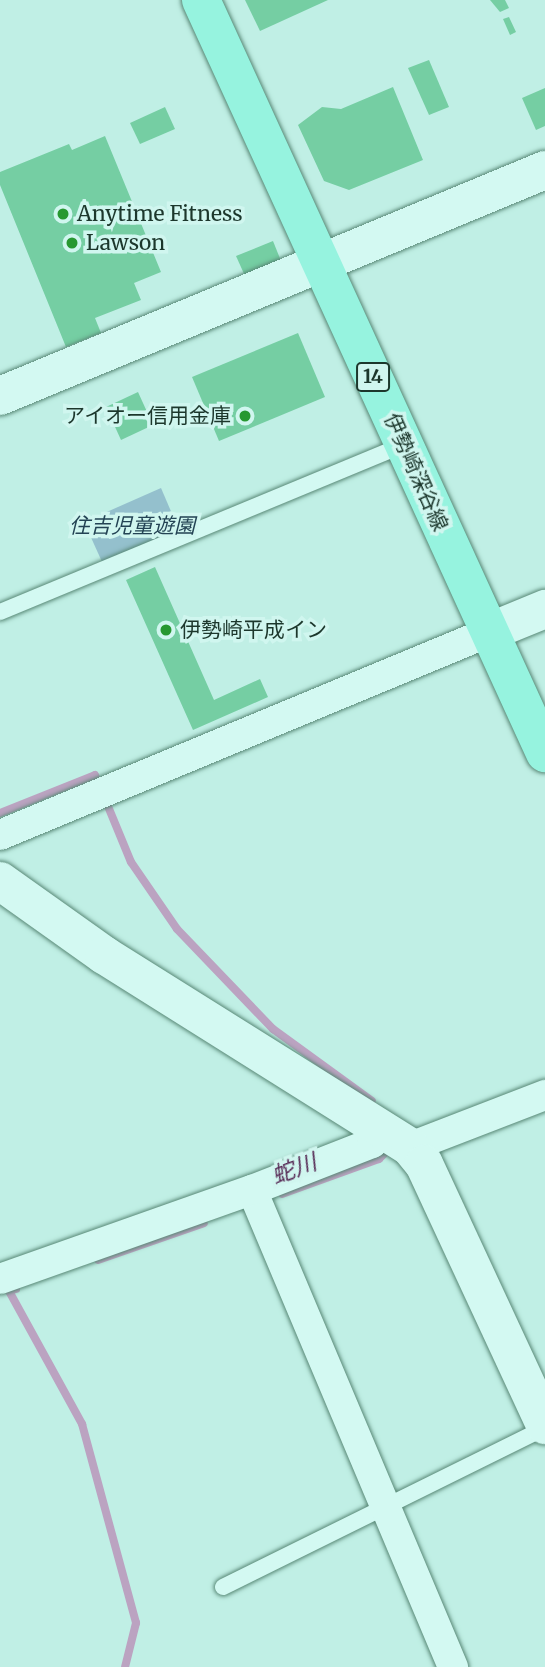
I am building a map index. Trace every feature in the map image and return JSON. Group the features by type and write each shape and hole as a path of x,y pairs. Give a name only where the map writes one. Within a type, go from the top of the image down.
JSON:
{"main road":[{"name":"伊勢崎深谷線","path":"201,0 545,753"}],"street":[{"path":"0,396 545,170"},
{"path":"0,835 545,609"},
{"path":"0,881 104,955 397,1140 424,1164 545,1426"},
{"path":"0,1279 252,1190 372,1143 397,1140 545,1095"},
{"path":"252,1190 453,1667"}],"lane":[{"path":"0,612 404,445"},
{"path":"223,1587 545,1426"}],"green space":[{"name":"住吉児童遊園","path":"161,488 179,530 103,564 84,522"}],"building":[{"path":"245,0 328,0 260,31"},
{"path":"490,0 505,0 509,8 500,12"},
{"path":"509,17 516,32 510,35 503,19"},
{"path":"429,60 449,107 429,115 408,68"},
{"path":"393,87 423,160 349,190 324,181 298,125 322,107 341,109"},
{"path":"545,88 545,126 536,130 522,98"},
{"path":"165,107 175,129 140,144 130,123"},
{"path":"105,136 161,272 134,283 141,300 95,318 101,333 66,347 0,185 0,172 69,144 72,150"},
{"path":"273,241 281,261 245,276 236,256"},
{"path":"298,333 325,397 219,441 192,377"},
{"path":"138,392 153,425 121,440 106,407"},
{"name":"伊勢崎平成イン","path":"155,567 214,700 260,679 268,697 193,730 126,580"}],"waterway":[{"name":"蛇川","path":"0,813 95,775 100,787"},
{"name":"蛇川","path":"105,799 131,862 177,929 273,1029 372,1101"},
{"name":"蛇川","path":"282,1194 379,1159 391,1147"},
{"name":"蛇川","path":"98,1260 204,1223"},
{"name":"蛇川","path":"16,1289 9,1291 82,1424 136,1623 125,1667"}],"place":[{"name":"Anytime Fitness","path":"63,214"},
{"name":"Lawson","path":"72,243"},
{"name":"アイオー信用金庫","path":"245,416"},
{"name":"伊勢崎平成イン","path":"166,630"}]}
